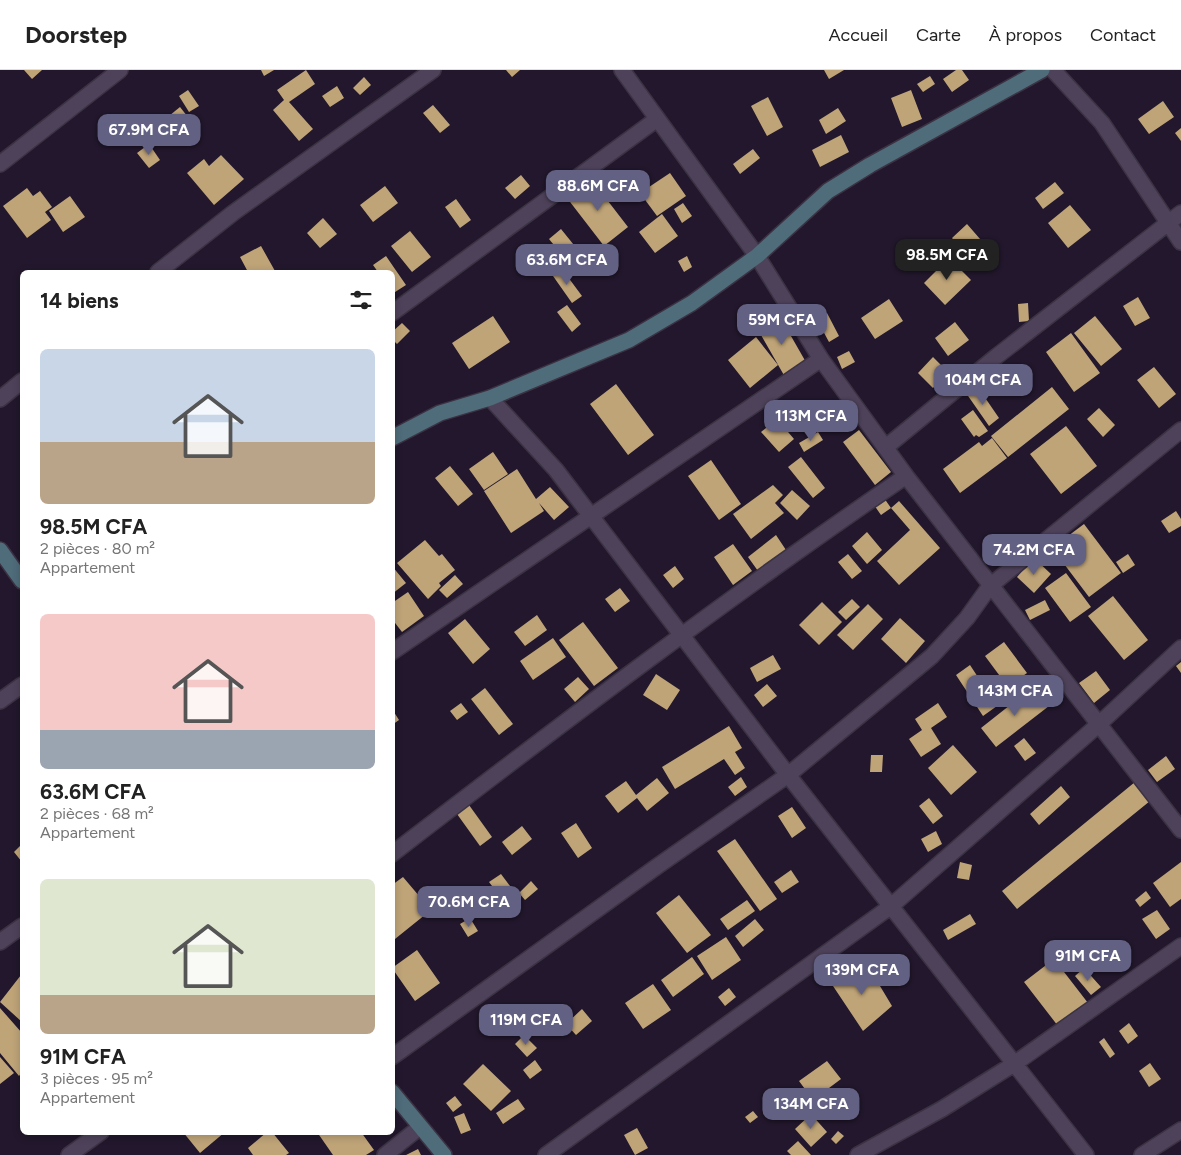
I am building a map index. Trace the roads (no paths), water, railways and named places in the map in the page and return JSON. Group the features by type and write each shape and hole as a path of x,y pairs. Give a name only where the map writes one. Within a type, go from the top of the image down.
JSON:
{"street":[{"path":"0,164 120,70"},
{"path":"161,270 233,213 433,70"},
{"path":"622,70 757,256 821,359 906,476 1098,726 1181,830"},
{"path":"395,436 440,413 490,398 568,368 629,340 692,303 757,256 828,191 870,165 1042,70"},
{"path":"1053,70 1102,123 1181,242"},
{"path":"395,311 657,119"},
{"path":"886,447 1167,222 1181,213"},
{"path":"395,650 821,359"},
{"path":"0,399 20,383"},
{"path":"490,398 556,470 890,907 1086,1155"},
{"path":"395,1055 650,871 788,775 932,656 966,618 990,586 1181,430"},
{"path":"395,852 577,712 746,587 906,476"},
{"path":"0,550 20,578"},
{"path":"546,1155 890,907 1098,726 1181,648"},
{"path":"0,701 20,686"},
{"path":"0,942 20,927"},
{"path":"858,1155 942,1109 1014,1064 1181,946"},
{"path":"395,1096 444,1155"},
{"path":"385,1155 420,1128"},
{"path":"1142,1155 1181,1130"},
{"path":"69,1155 97,1135"}]}
